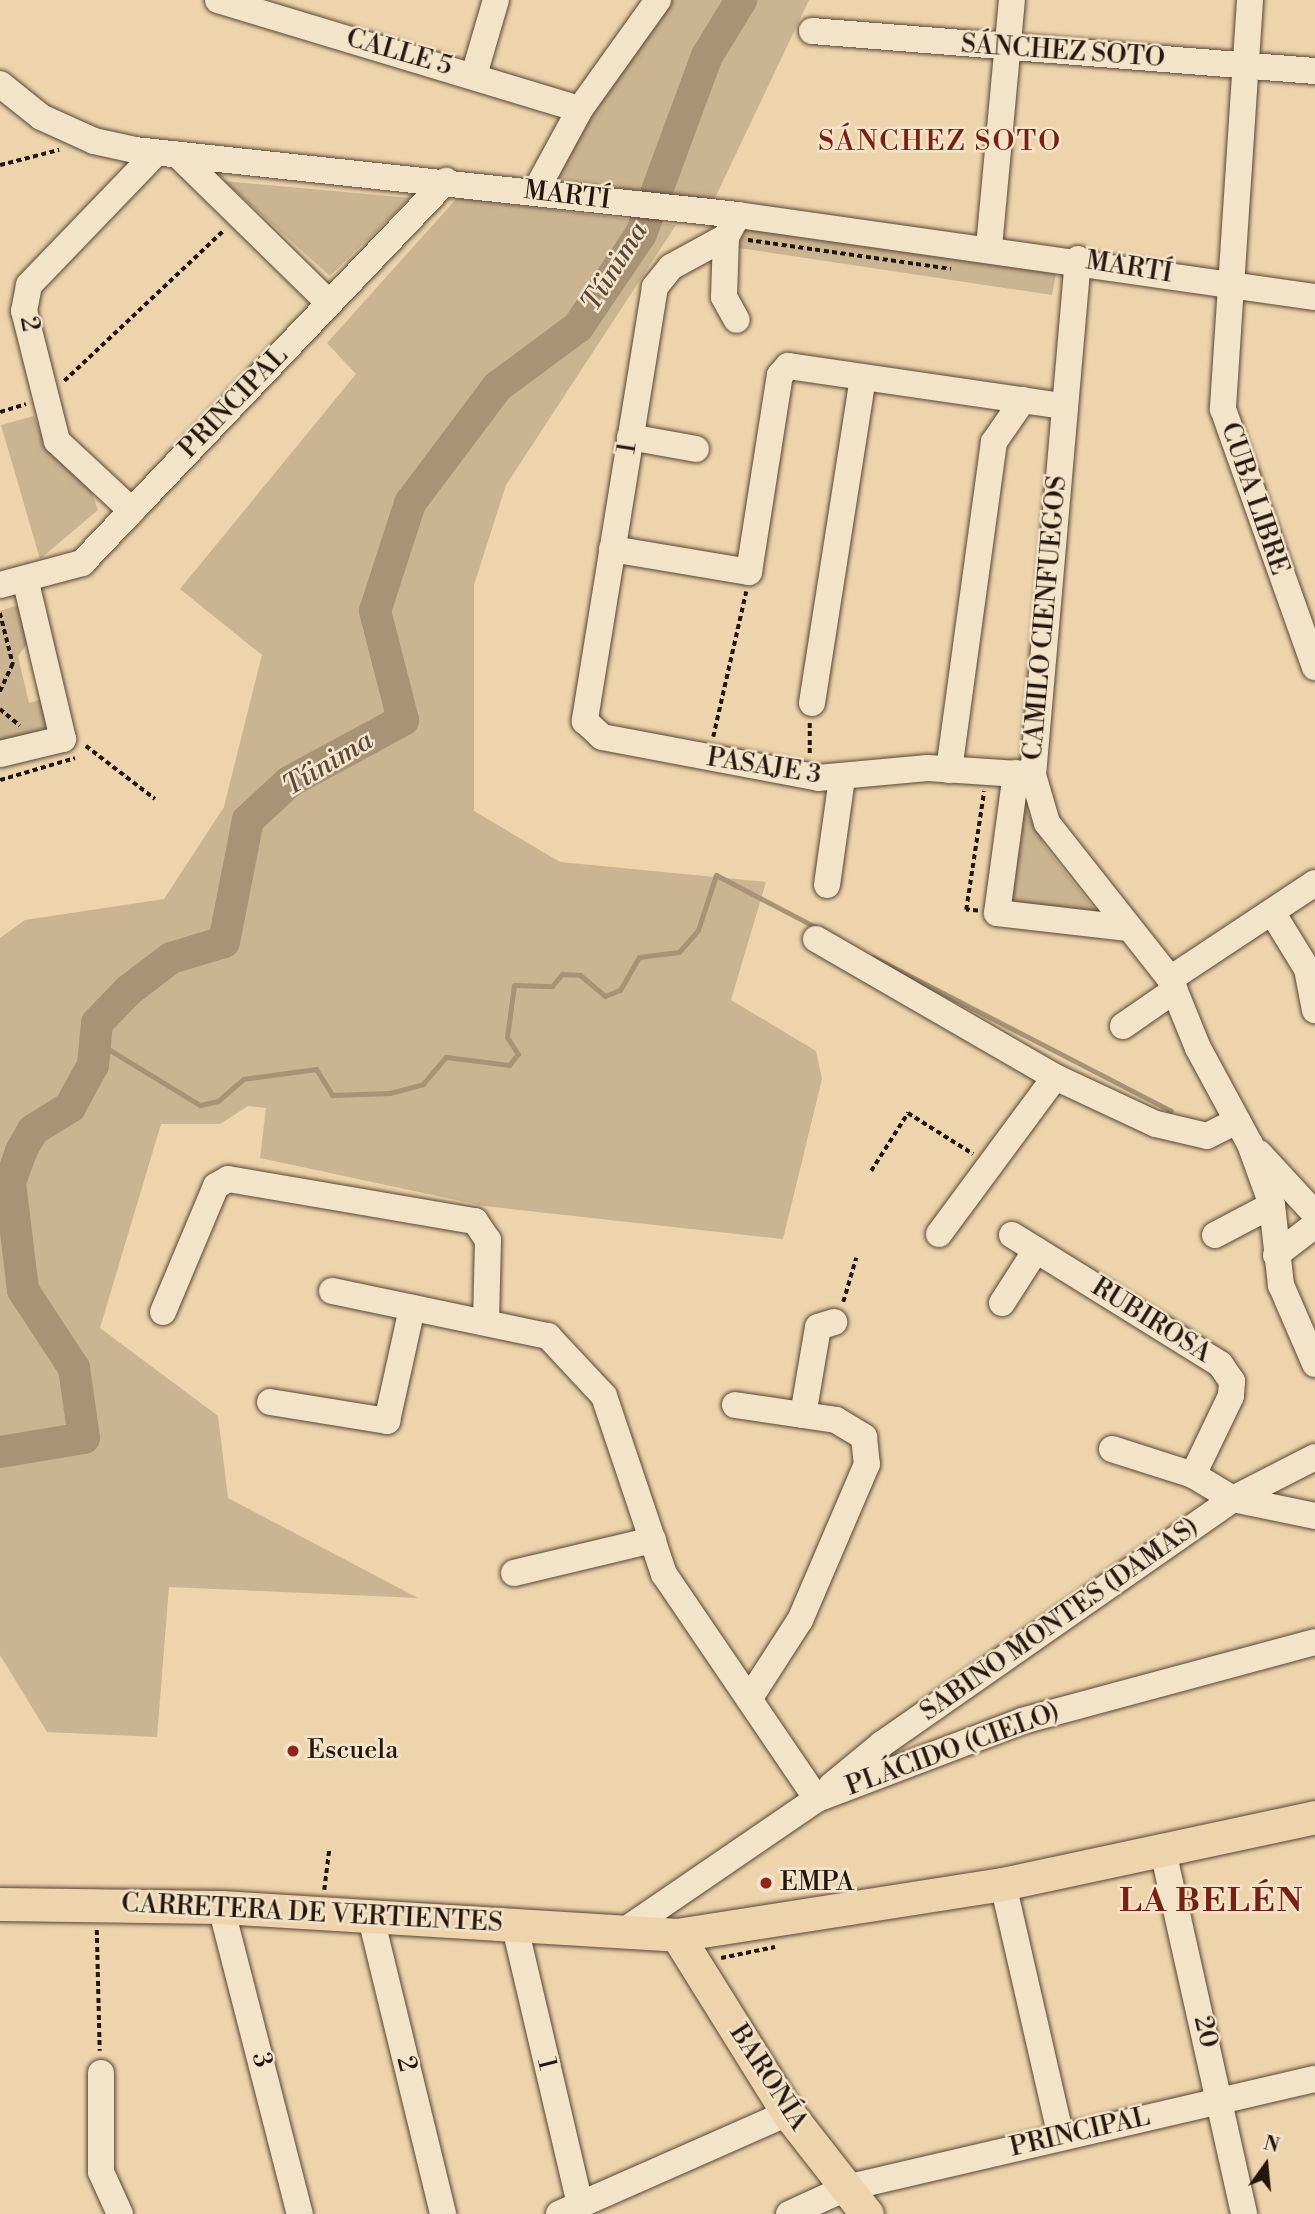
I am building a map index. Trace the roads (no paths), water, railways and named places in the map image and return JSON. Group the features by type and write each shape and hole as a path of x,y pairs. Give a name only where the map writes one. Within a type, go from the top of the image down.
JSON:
{"main road":[{"name":"CARRETERA DE VERTIENTES","path":"0,1904 221,1907 370,1913 677,1935 1003,1884 1315,1818"},
{"name":"BARONÍA","path":"677,1935 788,2113 867,2214"}],"street":[{"name":"CALLE 5","path":"218,0 246,4 580,109"},
{"path":"474,75 496,0"},
{"path":"535,192 580,109 658,0"},
{"path":"989,247 1012,0"},
{"name":"CUBA LIBRE","path":"1250,0 1228,284 1223,409 1307,625 1315,667"},
{"name":"SÁNCHEZ SOTO","path":"812,31 1009,49 1315,71"},
{"name":"MARTÍ","path":"0,83 41,117 93,141 167,154 446,181 726,221 989,247 1315,297"},
{"path":"167,154 240,214 329,303"},
{"name":"2","path":"132,511 57,441 24,311 29,285 167,154"},
{"name":"PRINCIPAL","path":"13,582 82,563 446,181"},
{"path":"726,221 724,297 737,320"},
{"name":"1","path":"585,722 655,287 671,267 726,221"},
{"name":"CAMILO CIENFUEGOS","path":"1078,259 1025,774 1047,823 1172,985 1250,1144 1272,1205 1276,1255 1292,1317 1315,1364"},
{"path":"612,549 749,572 782,369 1063,406"},
{"path":"812,704 863,378"},
{"path":"949,770 994,442 1023,400"},
{"path":"630,437 696,449"},
{"path":"0,754 63,739 13,582"},
{"name":"PASAJE 3","path":"585,722 602,737 706,758 830,778 865,771 949,770 1025,774"},
{"path":"1025,774 997,914 1126,928"},
{"path":"827,885 830,778"},
{"path":"1123,1026 1172,985 1315,883"},
{"path":"1272,912 1307,969 1315,1010"},
{"path":"816,939 1055,1077 1181,1130 1207,1136 1237,1121"},
{"path":"939,1234 1055,1077"},
{"path":"1250,1144 1315,1214"},
{"path":"163,1312 216,1186 228,1179 475,1221 488,1240 486,1321"},
{"path":"1215,1235 1272,1205"},
{"path":"1276,1255 1315,1225"},
{"name":"RUBIROSA","path":"1012,1235 1220,1364 1231,1381 1231,1396 1193,1475"},
{"path":"1002,1303 1036,1250"},
{"path":"332,1291 548,1336 604,1396 664,1574 751,1696 817,1799"},
{"path":"270,1402 387,1421 412,1308"},
{"path":"803,1415 818,1327 834,1322"},
{"path":"735,1405 835,1420 864,1437 867,1464 800,1620 751,1696"},
{"path":"1112,1449 1193,1475 1233,1499 1315,1516"},
{"name":"SABINO MONTES (DAMAS)","path":"817,1799 881,1744 1233,1499 1315,1457"},
{"path":"514,1573 653,1540"},
{"name":"PLÁCIDO (CIELO)","path":"624,1931 817,1799 1023,1720 1315,1642"},
{"name":"20","path":"1163,1852 1221,2100 1244,2214"},
{"path":"1003,1884 1061,2137"},
{"name":"3","path":"221,1907 300,2214"},
{"name":"2","path":"370,1913 443,2214"},
{"name":"1","path":"514,1923 570,2209"},
{"path":"101,2073 102,2172 120,2214"},
{"name":"PRINCIPAL","path":"789,2214 846,2188 1315,2078"},
{"path":"570,2209 788,2113"}],"waterway":[{"name":"Tíinima","path":"0,1452 84,1438 74,1368 23,1290 10,1182 21,1151 33,1130 70,1107 93,1065 97,1023 129,990 171,958 224,942 248,820 289,782 403,720 375,611 410,503 497,387 578,327 641,234 707,56 741,0"},
{"path":"95,1041 200,1105 218,1101 243,1079 316,1069 332,1095 390,1093 423,1084 446,1057 509,1065 518,1054 507,1037 514,985 552,986 562,974 580,975 605,996 620,990 639,957 679,952 698,930 716,875 821,930"},
{"path":"873,957 1171,1111"}],"place":[{"name":"Escuela","path":"293,1751"},
{"name":"EMPA","path":"766,1883"}],"district":[{"name":"SÁNCHEZ SOTO","path":"940,142"},
{"name":"LA BELÉN","path":"1212,1902"}]}
